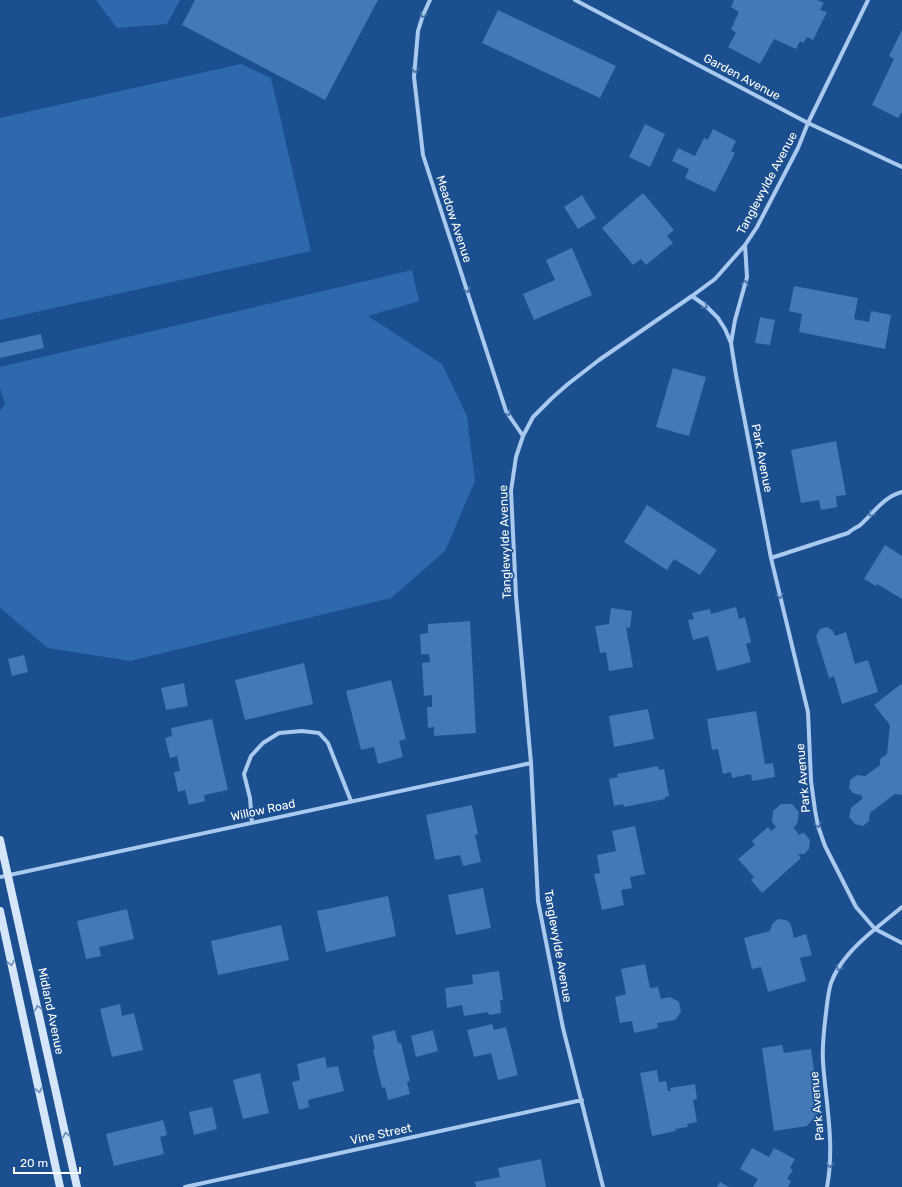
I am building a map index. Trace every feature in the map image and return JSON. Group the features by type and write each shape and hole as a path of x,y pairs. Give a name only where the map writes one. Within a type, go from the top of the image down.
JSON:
{"street":[{"name":"Meadow Avenue","path":"430,0 418,31 414,77 423,155 506,411 523,436"},
{"name":"Garden Avenue","path":"575,0 808,123 902,167"},
{"name":"Tanglewylde Avenue","path":"603,1187 563,1028 538,901 531,762 516,596 511,491 516,457 523,436 533,417 552,398 599,360 715,279 746,245 798,148 808,123 868,0"},
{"name":"Park Avenue","path":"731,344 735,320 747,277 746,245"},
{"name":"Park Avenue","path":"692,296 706,306 718,318 725,328 731,344 737,383 771,558 808,712 811,781 818,826 825,846 856,907 874,929 852,949 840,966 831,983 827,1004 824,1028 823,1061 830,1133 829,1175 827,1187"},
{"path":"771,558 848,533 859,526 880,504 894,494 902,492"},
{"path":"252,823 250,798 244,774 251,756 263,743 279,733 302,731 319,733 328,743 351,801"},
{"name":"Willow Road","path":"0,877 531,762"},
{"name":"Midland Avenue","path":"0,840 9,875 77,1187"},
{"path":"902,907 874,929 902,943"},
{"path":"0,911 60,1187"},
{"name":"Vine Street","path":"185,1187 582,1100"}],"shaded area":[{"path":"96,0 180,0 167,24 117,28"},
{"path":"241,64 271,78 311,251 0,320 0,118"},
{"path":"412,270 419,301 368,316 442,364 467,416 475,481 445,551 391,598 130,661 48,648 0,608 0,411 5,404 0,388 0,367"}],"building":[{"path":"195,0 378,0 325,100 182,25"},
{"path":"734,0 817,0 824,3 820,10 827,12 813,40 807,37 803,43 800,41 796,49 774,39 760,64 728,47 736,33 731,29 739,12 731,7"},
{"path":"498,10 616,66 600,98 482,43"},
{"path":"902,30 902,112 898,118 872,105 894,59 889,56"},
{"path":"645,124 665,134 650,167 629,157"},
{"path":"713,129 736,141 731,151 735,153 715,192 685,178 689,169 672,161 678,148 695,156 704,138 708,140"},
{"path":"643,193 674,230 667,236 673,243 646,265 641,259 633,265 602,228"},
{"path":"582,195 596,218 578,229 564,207"},
{"path":"572,248 592,295 534,320 523,294 555,280 546,260"},
{"path":"794,286 858,298 854,319 869,322 871,311 891,315 885,349 799,332 802,314 789,311"},
{"path":"760,317 775,320 770,345 755,343"},
{"path":"41,334 44,348 0,358 0,343"},
{"path":"673,368 706,377 689,436 656,427"},
{"path":"836,441 846,495 836,496 837,507 821,510 819,500 801,503 791,450"},
{"path":"647,505 717,550 700,575 674,559 667,570 624,542"},
{"path":"885,545 902,556 902,599 877,584 876,586 864,579"},
{"path":"736,607 739,619 745,617 751,642 746,644 751,662 717,671 708,636 693,640 688,620 694,619 692,613 710,609 711,614"},
{"path":"611,608 632,611 630,628 626,627 633,667 609,671 606,652 600,653 595,626 609,624"},
{"path":"470,621 476,733 434,736 434,727 428,728 427,707 432,707 432,695 424,696 422,663 430,662 429,654 421,654 420,634 428,633 428,624"},
{"path":"827,627 833,631 835,636 846,632 855,664 868,660 878,692 842,704 834,676 829,678 816,636 820,629"},
{"path":"24,655 28,672 12,676 8,659"},
{"path":"304,663 313,704 245,720 235,680"},
{"path":"391,680 406,739 399,741 403,757 378,764 374,747 361,750 346,691"},
{"path":"184,683 188,706 166,710 161,688"},
{"path":"901,684 902,795 895,794 870,813 869,821 863,826 855,824 849,817 851,808 863,798 861,795 853,793 849,788 850,780 857,775 865,776 880,765 880,759 887,754 890,725 874,705"},
{"path":"648,709 654,739 614,747 609,716"},
{"path":"756,711 765,764 773,763 775,777 752,781 751,774 732,778 731,772 723,774 718,749 712,750 707,719"},
{"path":"212,719 228,790 204,795 205,801 189,805 185,790 178,792 174,772 180,771 177,756 170,758 165,738 172,736 171,728"},
{"path":"658,766 659,770 664,769 669,796 665,797 665,799 624,807 623,804 614,806 609,779 618,777 617,774"},
{"path":"781,804 792,804 799,812 797,824 792,829 794,828 798,833 797,835 804,833 810,840 809,849 804,854 798,854 801,858 762,893 751,880 754,877 738,859 755,845 752,841 768,827 771,831 776,827 772,822 773,811"},
{"path":"472,805 478,834 475,835 481,862 463,866 460,855 435,860 426,815"},
{"path":"635,826 645,874 630,877 632,888 621,890 624,905 602,910 594,874 600,873 597,855 616,851 612,831"},
{"path":"483,888 491,928 456,935 448,895"},
{"path":"388,896 396,936 326,952 317,911"},
{"path":"127,909 134,939 99,947 101,956 86,959 77,921"},
{"path":"778,919 789,922 794,938 806,934 812,955 800,958 806,981 768,992 761,967 752,969 744,938 770,931 772,924"},
{"path":"281,925 289,960 218,975 211,941"},
{"path":"645,964 650,988 658,987 661,999 670,997 679,1002 681,1012 675,1020 657,1023 658,1028 634,1033 632,1021 620,1023 615,997 626,994 621,969"},
{"path":"499,971 503,1000 500,1000 501,1013 489,1015 488,1012 464,1016 462,1005 447,1008 445,988 473,984 472,975"},
{"path":"120,1004 122,1016 134,1013 143,1050 112,1057 100,1009"},
{"path":"492,1024 494,1030 506,1027 518,1075 498,1080 491,1053 474,1057 467,1030"},
{"path":"395,1030 398,1043 401,1043 410,1081 407,1082 410,1094 388,1100 385,1087 382,1088 373,1050 375,1049 372,1036"},
{"path":"433,1030 438,1051 416,1057 411,1036"},
{"path":"782,1045 784,1053 811,1049 820,1111 807,1126 774,1131 762,1048"},
{"path":"325,1057 327,1068 338,1066 344,1091 308,1100 309,1107 299,1110 292,1082 300,1080 297,1064"},
{"path":"657,1070 659,1082 666,1081 668,1091 671,1091 670,1088 695,1084 697,1099 693,1100 697,1122 687,1124 688,1127 675,1129 676,1131 652,1136 640,1073"},
{"path":"260,1073 269,1113 243,1119 233,1080"},
{"path":"212,1107 217,1129 194,1135 189,1112"},
{"path":"163,1120 167,1135 160,1137 164,1154 114,1166 106,1134"},
{"path":"752,1148 769,1157 774,1148 795,1159 790,1168 793,1170 787,1179 791,1181 788,1187 753,1187 758,1179 740,1169"},
{"path":"541,1159 546,1187 476,1187 475,1182 500,1177 498,1168"},
{"path":"720,1182 729,1187 717,1187"}]}
